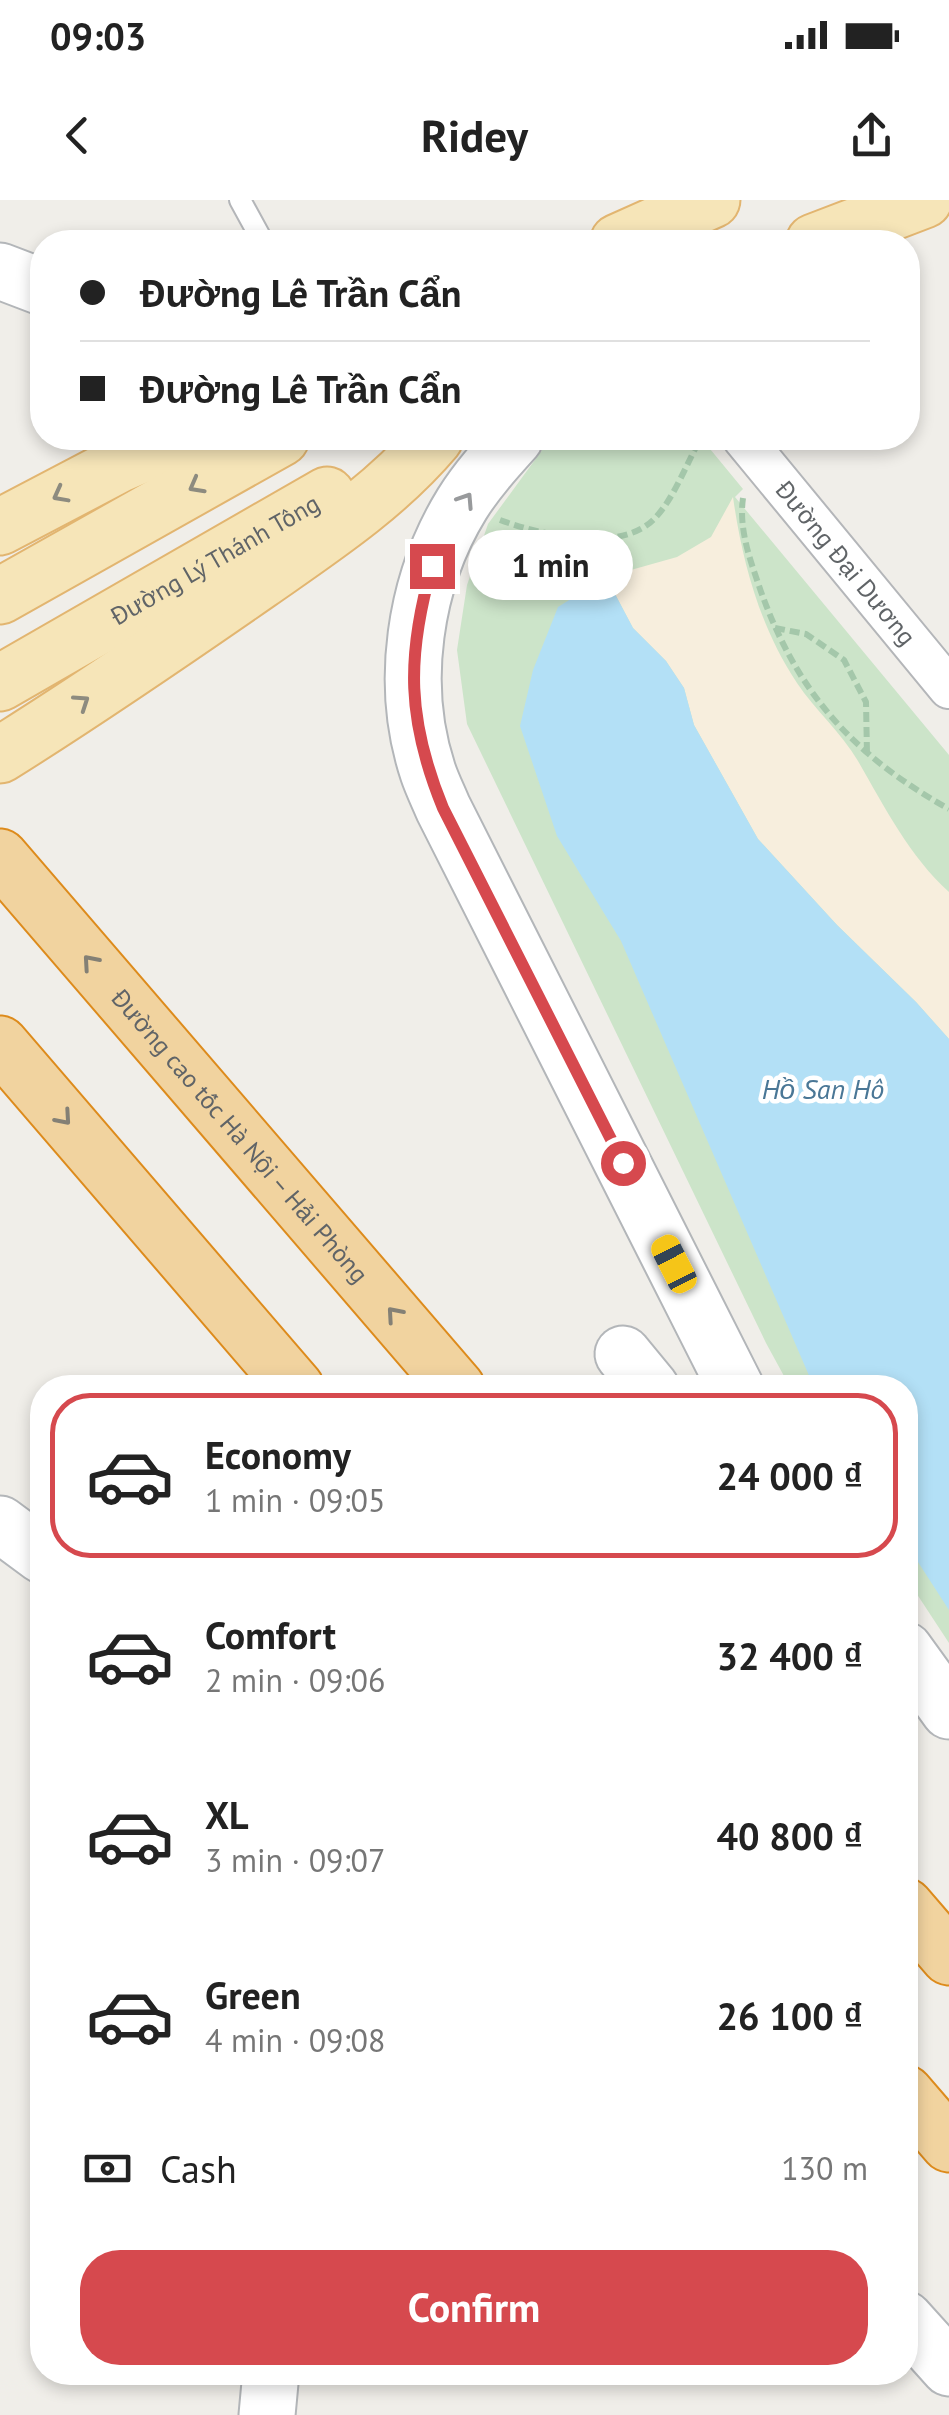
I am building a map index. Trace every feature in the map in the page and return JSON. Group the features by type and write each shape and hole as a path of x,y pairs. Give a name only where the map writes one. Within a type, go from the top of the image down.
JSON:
{"highway":[{"name":"Đường cao tốc Hà Nội – Hải Phòng","path":"12,871 446,1375"},
{"path":"0,1044 285,1375"},
{"path":"918,1921 949,1957"},
{"path":"918,2108 949,2144"}],"main road":[{"path":"637,230 712,200"},
{"path":"845,230 924,200"},
{"path":"0,271 30,282"},
{"path":"0,527 152,450"},
{"path":"0,596 260,450"},
{"name":"Đường Lý Thánh Tông","path":"0,683 406,450"},
{"path":"0,754 325,536 392,484 424,450"},
{"path":"505,450 462,504 432,566 417,627 414,665 419,736 443,808 729,1375"},
{"path":"0,1524 30,1547"},
{"path":"918,1668 949,1712"},
{"path":"918,1696 949,1732"},
{"path":"918,2333 949,2368"},
{"path":"267,2415 270,2385"}],"street":[{"name":"Đường Đại Dương","path":"753,450 949,688"}],"lane":[{"path":"240,200 257,230"}],"path":[{"path":"489,516 548,533 620,538 655,518 696,450"},
{"path":"743,498 741,512 748,553 769,616 805,684 867,755 949,809"},
{"path":"775,628 806,634 844,660 866,702 867,755"}],"green space":[{"path":"542,450 711,450 743,489 735,497 949,755 949,1643 918,1596 918,1375 783,1375 467,724 457,650 467,585 488,524"}],"sand":[{"path":"733,497 755,593 784,662 851,750 910,847 949,892 949,1039 758,839 694,725 684,688 666,661 633,628 606,577 677,557 711,537"}],"water":[{"name":"Hồ San Hô","path":"606,577 633,628 666,661 684,688 694,725 758,839 949,1039 949,1610 918,1562 918,1375 809,1375 621,941 557,836 520,726 533,670 558,607"}],"route":[{"path":"432,566 417,627 414,665 414,700 428,772 623,1163"}]}
